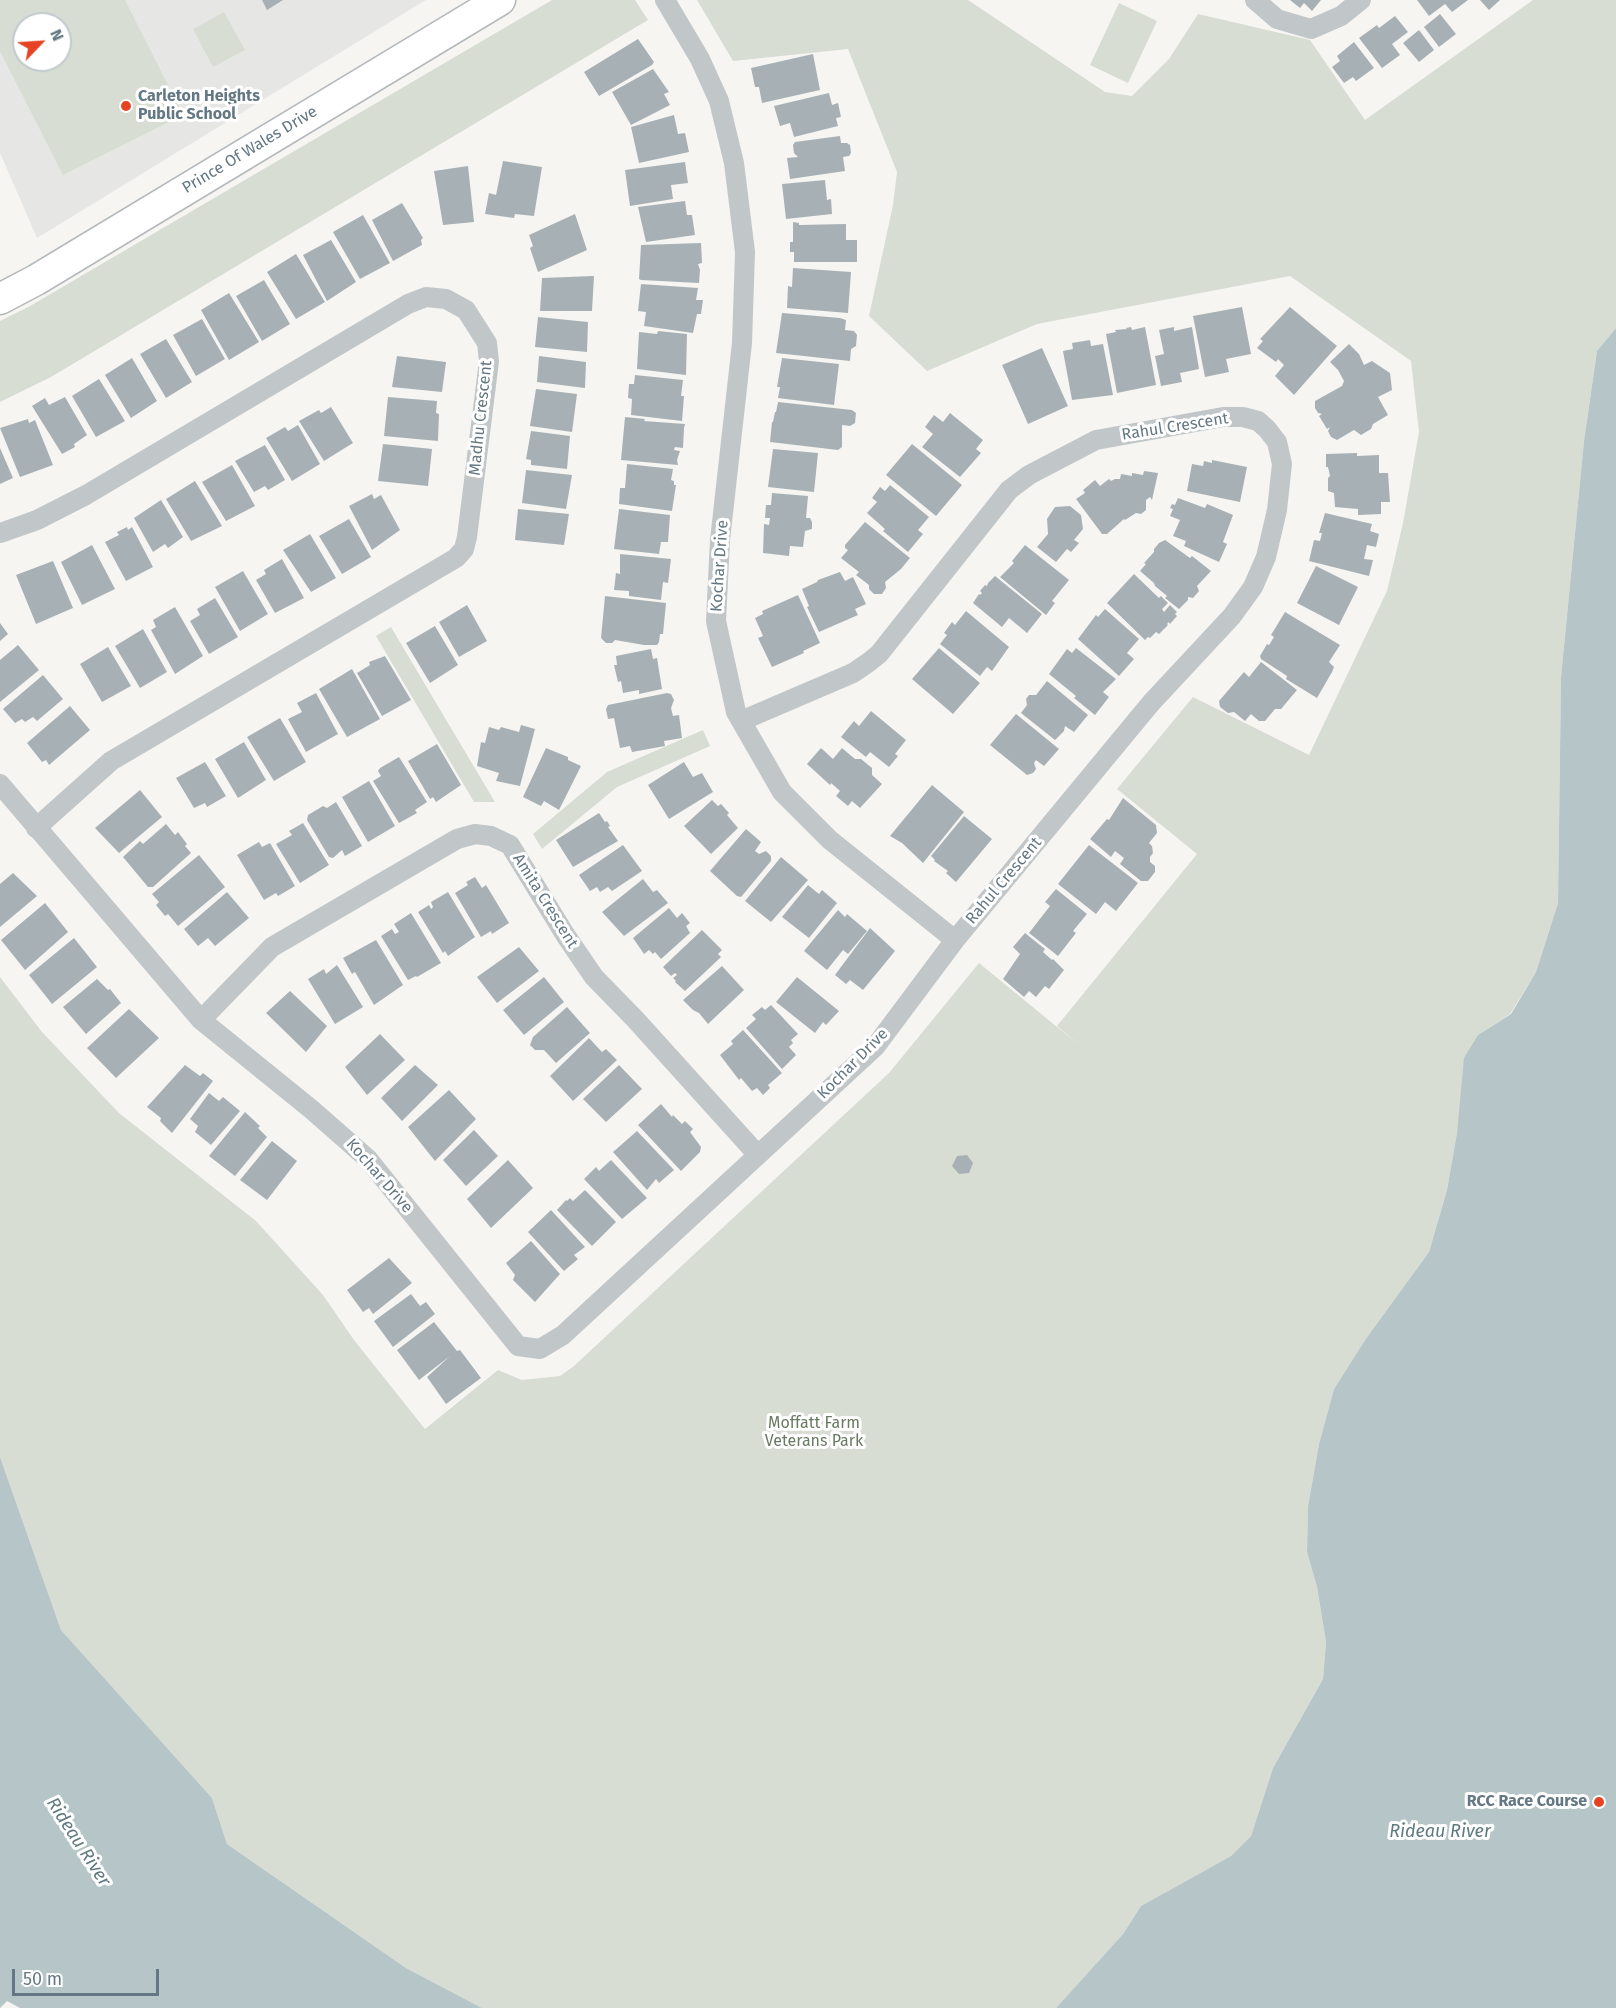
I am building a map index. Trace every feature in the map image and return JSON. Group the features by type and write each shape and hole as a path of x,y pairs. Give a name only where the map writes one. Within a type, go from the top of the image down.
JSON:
{"main road":[{"name":"Prince Of Wales Drive","path":"0,299 36,280 500,0"}],"street":[{"name":"Kochar Drive","path":"0,784 201,1020 311,1109 368,1159 518,1346 540,1349 563,1335 875,1047 955,940 830,840 782,792 736,712 716,621 720,540 742,344 745,252 734,163 719,101 700,59 665,0"},
{"path":"1255,0 1277,19 1311,29 1341,16 1361,0"},
{"name":"Madhu Crescent","path":"0,533 37,520 86,495 408,303 426,297 446,299 466,310 487,343 489,361 467,537 464,549 456,558 111,760 36,828"},
{"name":"Rahul Crescent","path":"741,721 853,673 879,654 1009,490 1029,475 1096,440 1223,417 1243,417 1258,421 1267,429 1277,442 1282,464 1272,534 1266,557 1253,587 1232,616 1151,703 955,940"},
{"name":"Amita Crescent","path":"201,1020 272,947 457,839 475,834 491,836 510,845 594,977 757,1154"}],"shaded area":[{"name":"Carleton Heights Public School","path":"0,0 426,0 37,238 0,153"}],"green space":[{"path":"0,0 125,0 183,115 63,175 0,51"},
{"path":"552,0 635,0 648,20 51,377 0,402 0,321 30,306"},
{"name":"Moffatt Farm Veterans Park","path":"697,0 968,0 1105,92 1132,96 1169,59 1198,14 1310,40 1365,120 1533,0 1616,0 1616,328 1597,351 1584,441 1561,677 1558,903 1536,972 1510,1014 1478,1035 1447,1190 1429,1252 1365,1340 1334,1389 1319,1444 1308,1506 1307,1552 1317,1587 1326,1642 1323,1679 1273,1768 1251,1836 1231,1856 1141,1906 1123,1934 1056,2008 482,2008 406,1968 227,1844 212,1798 61,1630 0,1457 0,977 42,1032 119,1113 256,1221 323,1295 354,1340 425,1429 498,1370 522,1380 560,1376 574,1366 889,1073 979,963 1079,1045 1057,1026 1197,854 1117,789 1193,697 1309,755 1387,591 1403,523 1419,432 1411,361 1290,276 1037,324 927,371 869,316 893,205 897,172 848,49 733,61"},
{"path":"1119,3 1157,21 1128,83 1090,65"},
{"path":"224,12 245,50 213,67 193,29"},
{"path":"391,627 495,802 474,802 376,636"},
{"path":"703,730 710,746 617,787 542,849 533,834 607,772"}],"water":[{"name":"Rideau River","path":"1616,328 1616,2008 1056,2008 1123,1934 1141,1906 1231,1856 1251,1836 1273,1768 1323,1679 1326,1642 1317,1587 1307,1552 1308,1506 1319,1444 1334,1389 1365,1340 1429,1252 1447,1190 1457,1133 1464,1058 1478,1035 1511,1014 1536,972 1558,903 1561,677 1584,441 1597,351"},
{"name":"Rideau River","path":"0,1457 61,1630 212,1798 227,1844 406,1968 482,2008 20,2008 7,2001 0,2008"}],"building":[{"path":"262,0 283,0 267,10"},
{"path":"1290,0 1321,0 1312,11 1304,3 1300,8"},
{"path":"1417,0 1468,0 1452,12 1445,4 1429,16"},
{"path":"1480,0 1500,0 1489,10"},
{"path":"1440,14 1456,34 1439,47 1424,27"},
{"path":"1395,16 1408,32 1392,44 1400,55 1382,68 1359,38 1377,25 1379,28"},
{"path":"1419,30 1434,50 1419,62 1403,43"},
{"path":"638,39 654,62 652,65 599,96 584,72"},
{"path":"1354,42 1374,68 1356,81 1353,77 1344,83 1332,67 1340,61 1337,56"},
{"path":"813,54 820,90 762,103 759,87 755,87 751,68"},
{"path":"653,69 669,92 664,94 670,105 631,125 612,92"},
{"path":"829,93 832,105 838,103 841,117 836,118 838,126 794,137 790,123 780,126 774,106"},
{"path":"674,115 678,134 685,133 689,152 639,163 631,127"},
{"path":"840,136 841,143 850,145 851,153 843,157 845,171 790,179 787,158 798,157 794,153 795,142"},
{"path":"503,161 542,167 534,216 515,214 514,218 485,214 489,193 496,195"},
{"path":"685,162 688,183 671,185 673,199 630,206 625,170"},
{"path":"468,166 474,222 443,225 434,171"},
{"path":"825,180 827,200 831,199 832,214 786,219 782,184"},
{"path":"685,201 687,215 692,215 695,235 646,242 638,207"},
{"path":"402,203 423,238 422,245 393,261 372,220"},
{"path":"575,214 587,250 538,272 530,248 533,246 529,235"},
{"path":"363,215 390,263 360,279 333,232"},
{"path":"793,222 799,225 846,224 846,240 857,240 857,262 794,262 794,252 790,252 790,242 793,242"},
{"path":"331,240 356,282 327,301 303,255"},
{"path":"701,243 702,263 698,264 699,283 639,279 641,245"},
{"path":"296,254 325,302 296,319 267,272"},
{"path":"793,268 851,272 848,313 787,308 788,286 792,287"},
{"path":"594,276 592,311 540,311 542,278"},
{"path":"264,280 290,324 262,341 236,296"},
{"path":"641,284 698,288 696,300 703,300 701,314 697,314 693,333 644,326 646,312 638,311"},
{"path":"229,293 259,342 229,360 201,310"},
{"path":"1242,307 1251,354 1226,359 1229,372 1205,377 1193,316"},
{"path":"1290,307 1337,346 1294,395 1275,376 1284,365 1278,359 1276,362 1257,348 1263,341 1260,339"},
{"path":"782,313 846,320 845,330 854,331 857,335 856,346 851,349 850,361 776,353"},
{"path":"538,317 588,322 587,352 535,347"},
{"path":"202,319 225,359 196,376 173,335"},
{"path":"1131,327 1132,330 1145,327 1156,385 1117,393 1106,334"},
{"path":"1174,327 1174,331 1192,327 1199,369 1180,373 1182,382 1161,386 1155,356 1164,354 1159,330"},
{"path":"658,331 687,334 686,375 637,369 639,332 657,334"},
{"path":"166,339 192,382 166,398 140,354"},
{"path":"1090,340 1091,346 1103,344 1113,395 1072,400 1063,351 1073,349 1072,343"},
{"path":"1349,344 1359,354 1364,365 1372,361 1390,373 1392,390 1378,397 1388,415 1361,435 1354,430 1337,440 1331,437 1328,431 1330,427 1327,429 1319,416 1322,414 1318,413 1315,408 1315,401 1342,386 1344,381 1330,362"},
{"path":"1042,348 1068,406 1028,424 1002,365"},
{"path":"397,356 446,362 442,392 392,387"},
{"path":"539,356 586,362 585,388 537,382"},
{"path":"132,358 157,401 131,418 105,375"},
{"path":"782,358 839,364 834,405 778,398 780,387 777,387"},
{"path":"635,375 683,380 682,421 631,415 632,399 628,398 629,384 634,384"},
{"path":"99,379 125,421 96,437 72,396"},
{"path":"536,389 577,394 572,432 530,426"},
{"path":"65,397 87,435 74,444 75,447 62,454 32,406 45,398 49,405"},
{"path":"388,397 437,401 438,441 384,436"},
{"path":"778,402 852,410 856,413 855,423 850,426 842,425 842,447 838,450 770,442 772,422"},
{"path":"331,407 353,443 324,461 299,421 319,410 321,413"},
{"path":"950,413 983,440 976,449 981,453 960,477 922,447 933,434 925,427 934,415 943,422"},
{"path":"625,417 685,424 683,448 675,447 674,450 680,451 678,465 621,460"},
{"path":"28,419 29,423 35,420 53,465 20,477 0,428"},
{"path":"298,425 320,464 292,481 266,438 285,427 288,431"},
{"path":"531,431 570,436 567,469 531,465 531,460 526,459"},
{"path":"383,444 432,449 428,486 378,481"},
{"path":"912,444 962,485 936,516 886,475"},
{"path":"265,445 285,480 268,490 265,486 254,492 235,461"},
{"path":"0,448 13,478 0,484"},
{"path":"773,449 818,453 814,492 768,487"},
{"path":"1357,453 1357,456 1379,455 1379,473 1388,473 1390,502 1381,502 1381,514 1358,515 1358,509 1335,507 1334,493 1328,491 1330,476 1328,467 1326,467 1326,454"},
{"path":"1212,460 1247,467 1240,502 1187,491 1192,464 1203,466 1204,461 1212,463"},
{"path":"627,464 673,469 671,480 676,485 672,511 619,504 620,488 625,488"},
{"path":"232,465 255,506 226,521 202,482"},
{"path":"526,470 572,475 566,509 522,503"},
{"path":"1144,471 1158,473 1152,500 1150,497 1146,500 1146,510 1141,514 1136,513 1124,519 1107,534 1102,534 1076,499 1085,493 1083,490 1095,480 1100,486 1109,479 1111,481 1120,479 1121,474 1143,475"},
{"path":"195,481 222,526 191,541 166,499"},
{"path":"890,485 929,517 918,530 923,534 908,552 883,531 885,529 867,513 877,502 872,498 880,487 885,491"},
{"path":"772,493 808,496 806,518 810,518 812,529 805,531 803,547 790,546 789,556 763,553 764,524 769,525 770,518 765,518 766,505 771,505"},
{"path":"372,494 374,499 381,495 400,530 372,550 349,506"},
{"path":"1178,498 1205,508 1207,504 1233,515 1223,542 1227,544 1219,562 1184,546 1186,541 1173,536 1180,520 1170,516 1173,509 1170,508 1172,504 1175,505"},
{"path":"161,500 183,537 168,548 165,544 153,552 134,518"},
{"path":"1070,506 1081,515 1083,529 1074,540 1079,543 1071,552 1067,549 1056,562 1037,547 1048,534 1047,519 1055,507"},
{"path":"518,509 569,514 564,545 515,540"},
{"path":"619,509 670,515 668,542 661,542 659,554 614,549"},
{"path":"1325,513 1372,524 1370,531 1379,534 1376,547 1367,545 1364,559 1373,560 1369,576 1309,561 1314,540 1320,541 1322,533 1319,533"},
{"path":"349,519 371,557 342,574 319,536"},
{"path":"865,522 910,558 885,582 886,588 882,594 874,594 869,589 869,585 856,575 859,572 841,558 848,550 845,545"},
{"path":"127,527 128,530 132,527 153,567 126,581 105,542 119,535 117,532"},
{"path":"310,534 336,578 311,592 283,550"},
{"path":"1165,540 1190,558 1192,556 1211,571 1197,586 1199,591 1193,598 1188,597 1179,609 1165,598 1167,596 1140,571 1154,549"},
{"path":"92,545 115,589 82,605 61,562"},
{"path":"1025,545 1069,580 1052,601 1055,603 1046,615 1000,577 1014,563 1012,561"},
{"path":"620,554 671,559 668,583 663,582 661,600 629,596 629,591 614,590 616,573 620,574"},
{"path":"282,559 304,598 275,613 256,580 266,574 264,570"},
{"path":"53,561 73,608 36,624 16,575"},
{"path":"1316,566 1358,587 1339,625 1297,603"},
{"path":"243,571 268,614 240,631 215,587"},
{"path":"840,572 845,581 853,577 866,604 855,609 858,615 819,632 807,607 809,606 802,589"},
{"path":"1134,574 1159,598 1161,596 1168,603 1162,609 1164,612 1170,605 1177,612 1175,614 1177,616 1159,634 1156,632 1145,640 1107,603"},
{"path":"995,576 1042,614 1027,633 1009,618 1002,627 973,603 982,593 980,591"},
{"path":"798,595 820,643 772,667 758,638 763,636 755,618 763,614 762,611"},
{"path":"605,596 666,603 663,634 660,634 657,645 615,640 612,643 606,643 601,638"},
{"path":"215,598 238,637 209,654 190,621 200,615 197,609"},
{"path":"467,605 487,641 459,657 439,622"},
{"path":"175,607 203,656 175,674 151,630 156,627 153,620"},
{"path":"1105,609 1139,639 1127,653 1134,659 1119,676 1078,639 1096,615 1098,617"},
{"path":"966,611 1009,647 992,671 987,667 980,676 940,644 947,635 944,633 952,622 955,625"},
{"path":"1285,612 1340,645 1329,662 1334,667 1332,672 1317,698 1286,679 1287,676 1261,659 1260,656 1274,637 1271,635"},
{"path":"0,623 8,634 0,641"},
{"path":"435,626 458,665 430,683 406,643"},
{"path":"143,629 167,672 140,688 115,646"},
{"path":"18,645 39,670 0,702 0,660"},
{"path":"108,647 131,686 102,702 80,664"},
{"path":"939,648 980,683 953,714 912,679"},
{"path":"1076,648 1116,679 1103,692 1109,697 1095,715 1049,674 1067,649 1072,653"},
{"path":"651,649 653,659 657,658 662,689 639,694 639,690 623,693 614,665 617,665 616,656"},
{"path":"385,656 411,700 382,716 357,673 370,665 369,662"},
{"path":"1261,662 1297,690 1281,709 1275,709 1265,721 1259,721 1251,714 1245,721 1234,712 1228,713 1220,707 1219,701 1244,672 1249,677"},
{"path":"352,669 380,719 347,737 319,689"},
{"path":"43,675 63,699 37,721 33,717 25,722 22,719 15,723 3,709"},
{"path":"1047,681 1088,715 1074,732 1065,726 1064,731 1055,740 1021,713 1027,705 1026,699 1029,695 1036,695"},
{"path":"316,693 338,734 306,752 288,719 302,712 297,703"},
{"path":"671,694 674,700 671,708 673,716 679,715 682,738 664,741 665,746 632,752 630,746 620,748 614,718 608,719 606,709 608,705"},
{"path":"70,706 90,730 49,765 46,760 42,762 27,743"},
{"path":"871,711 906,740 895,754 898,756 889,767 870,752 866,757 841,737 854,721 859,726"},
{"path":"1016,714 1059,749 1044,766 1036,760 1034,763 1036,769 1027,775 990,745"},
{"path":"280,718 306,762 274,781 247,737"},
{"path":"521,725 535,729 520,786 496,781 499,773 477,766 481,742 485,743 489,727 499,730 501,727 519,732"},
{"path":"244,742 266,780 238,798 215,759"},
{"path":"437,744 461,785 436,802 433,797 430,799 408,761"},
{"path":"546,748 568,757 568,760 581,766 559,810 544,801 541,806 523,797"},
{"path":"821,748 833,759 842,748 855,759 861,759 872,768 872,775 882,784 860,808 852,801 848,806 836,796 840,791 807,764"},
{"path":"399,757 427,802 415,810 417,813 399,823 373,781 381,776 378,771 380,768"},
{"path":"205,762 226,796 207,807 205,803 194,808 176,778"},
{"path":"684,762 693,777 702,773 713,792 669,819 648,785"},
{"path":"369,781 395,826 368,842 342,797"},
{"path":"932,785 964,812 923,863 902,843 890,836"},
{"path":"140,790 162,817 119,853 95,828"},
{"path":"1123,798 1156,825 1157,833 1149,843 1153,853 1150,862 1155,866 1155,872 1148,881 1141,881 1120,864 1124,858 1115,851 1111,857 1090,839 1107,819 1109,820"},
{"path":"712,800 718,806 721,804 738,828 711,854 684,826"},
{"path":"336,802 362,846 345,856 342,850 333,858 329,857 307,820 308,815 323,806 327,808"},
{"path":"599,813 605,822 607,821 610,826 608,827 618,841 573,867 556,840"},
{"path":"964,816 992,839 956,882 946,873 948,871 931,856"},
{"path":"303,823 329,865 300,883 276,844 292,835 289,831"},
{"path":"166,824 175,835 178,832 191,853 153,887 148,887 123,857 140,841 143,844"},
{"path":"746,829 761,842 755,851 759,854 766,851 771,856 771,861 741,897 737,896 710,871"},
{"path":"259,842 262,847 270,843 295,886 278,896 276,893 264,900 237,855"},
{"path":"623,845 642,871 612,891 608,887 600,892 597,887 590,891 579,875"},
{"path":"1089,845 1138,883 1116,911 1105,902 1096,914 1058,884"},
{"path":"199,855 225,887 178,926 156,905 159,902 152,894"},
{"path":"781,857 808,880 771,922 745,901"},
{"path":"13,873 37,896 0,927 0,884"},
{"path":"475,877 482,888 486,885 509,923 492,934 491,931 481,937 455,893 468,885 466,882"},
{"path":"643,879 653,892 657,890 668,903 624,936 602,912"},
{"path":"808,885 819,894 822,890 837,903 809,938 782,917"},
{"path":"1056,889 1087,914 1073,931 1076,933 1058,956 1029,933 1050,906 1045,902"},
{"path":"227,892 249,918 215,946 208,938 198,946 184,929"},
{"path":"448,892 475,937 448,956 445,951 443,953 418,912 429,905 431,909 433,907 431,902"},
{"path":"45,903 68,932 25,970 1,940"},
{"path":"669,908 677,918 682,913 690,923 686,926 690,933 661,959 655,952 653,954 649,950 644,954 633,938"},
{"path":"838,910 845,917 847,914 867,931 848,954 843,950 827,970 804,951"},
{"path":"411,913 441,963 408,980 381,936 392,929 395,934 399,932 394,924"},
{"path":"870,928 895,951 863,990 850,980 846,984 835,975"},
{"path":"702,930 722,950 718,954 721,957 685,991 673,978 677,975 675,973 671,976 663,967"},
{"path":"1025,933 1045,949 1043,952 1064,970 1049,989 1045,986 1036,997 1029,991 1024,997 1003,979 1020,954 1013,947"},
{"path":"74,938 97,967 52,1004 29,975"},
{"path":"376,940 403,985 374,1005 355,972 352,974 343,958"},
{"path":"519,947 539,971 497,1003 477,977"},
{"path":"337,965 363,1007 335,1024 308,979 324,969 326,974"},
{"path":"722,966 744,990 708,1024 683,1000"},
{"path":"544,977 564,1002 524,1035 503,1010"},
{"path":"797,977 839,1011 826,1025 823,1022 815,1033 776,1002"},
{"path":"97,979 108,990 110,989 121,1003 86,1034 63,1007"},
{"path":"290,991 327,1026 306,1052 266,1013"},
{"path":"771,1005 798,1034 791,1040 793,1043 789,1047 796,1055 782,1069 746,1028 756,1019 752,1015 762,1007 765,1010"},
{"path":"567,1007 590,1033 556,1063 544,1050 535,1050 530,1045 533,1037"},
{"path":"129,1009 159,1038 116,1078 87,1048"},
{"path":"743,1030 782,1073 768,1085 770,1088 763,1095 757,1088 752,1091 741,1078 739,1080 720,1055 733,1044 731,1041"},
{"path":"380,1034 405,1060 367,1095 345,1067"},
{"path":"589,1038 602,1052 606,1049 617,1060 573,1101 550,1076"},
{"path":"185,1065 200,1076 203,1073 213,1081 172,1133 160,1121 161,1118 147,1107"},
{"path":"415,1065 438,1085 402,1121 381,1098"},
{"path":"619,1065 642,1089 606,1122 583,1099"},
{"path":"449,1090 476,1119 435,1161 408,1127"},
{"path":"209,1093 219,1101 223,1097 240,1111 211,1145 195,1132 198,1126 190,1119"},
{"path":"661,1104 672,1117 673,1115 682,1124 685,1121 693,1129 690,1132 701,1147 700,1152 681,1171 638,1125"},
{"path":"245,1112 260,1126 258,1128 267,1137 235,1176 209,1156"},
{"path":"474,1130 498,1156 466,1186 443,1160"},
{"path":"637,1131 674,1170 659,1183 656,1179 647,1190 613,1152"},
{"path":"272,1141 297,1161 267,1200 240,1180"},
{"path":"967,1155 973,1163 969,1173 959,1174 952,1166 957,1156"},
{"path":"508,1160 533,1188 491,1228 467,1199"},
{"path":"611,1160 647,1198 622,1219 584,1179 596,1167 599,1171"},
{"path":"585,1190 616,1222 592,1246 557,1210 566,1200 570,1198 573,1201"},
{"path":"551,1210 585,1247 574,1255 578,1259 564,1271 528,1232"},
{"path":"531,1241 560,1274 535,1302 513,1280 515,1275 506,1263"},
{"path":"389,1258 412,1283 373,1314 369,1308 363,1312 347,1290"},
{"path":"411,1294 420,1306 426,1302 435,1314 393,1347 374,1321"},
{"path":"434,1322 457,1351 460,1350 481,1378 446,1404 427,1377 450,1356 419,1380 397,1350"}],"place":[{"name":"Carleton Heights Public School","path":"126,106"},
{"name":"RCC Race Course","path":"1599,1802"}]}
